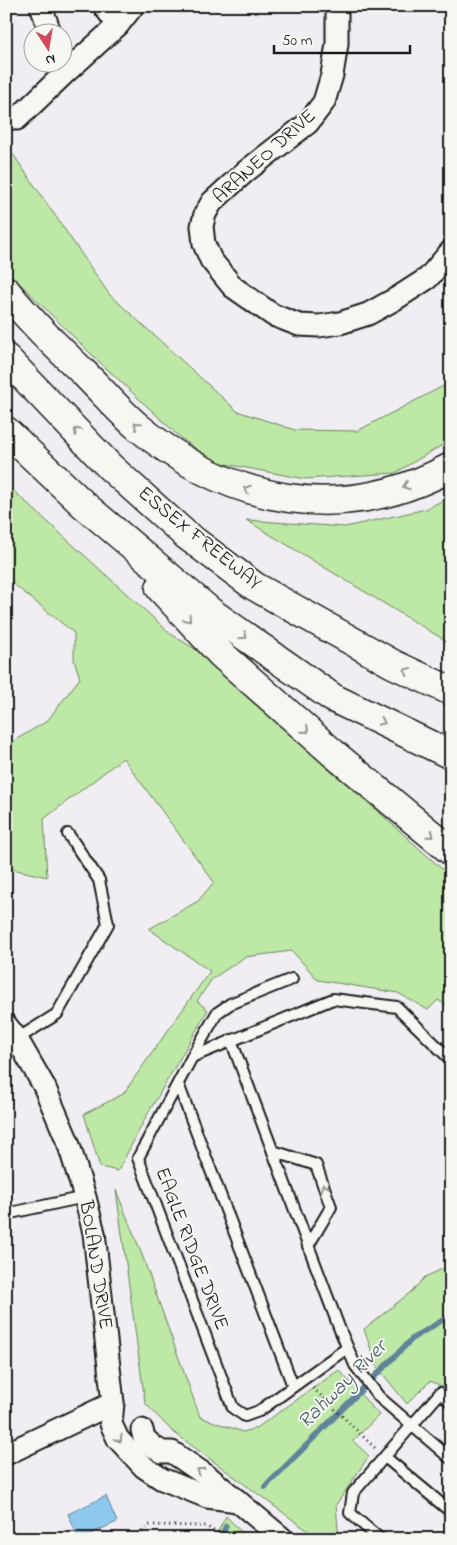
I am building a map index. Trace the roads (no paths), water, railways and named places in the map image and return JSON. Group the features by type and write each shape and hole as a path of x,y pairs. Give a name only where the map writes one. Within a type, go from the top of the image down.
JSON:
{"highway":[{"path":"6,291 23,313 138,426 189,463 226,481 256,492 292,499 325,501 361,498 400,488 451,467"},
{"name":"ESSEX FREEWAY","path":"6,358 110,467 186,535 254,586 393,664 451,691"},
{"path":"6,431 84,506 221,654 334,754 451,851"},
{"path":"84,506 212,613 333,698 451,754"}],"street":[{"path":"41,6 47,22"},
{"path":"104,6 118,25"},
{"path":"72,61 118,25 133,6"},
{"name":"ARANEO DRIVE","path":"336,6 337,44 332,75 324,102 308,124 245,172 212,202 205,214 202,226 204,244 211,260 234,287 273,316 299,325 319,326 340,323 368,314 397,298 428,278 451,251"},
{"path":"17,119 59,72"},
{"name":"BOLAND DRIVE","path":"12,1032 44,1086 65,1134 85,1197 94,1233 114,1403 112,1424 118,1439 144,1467 171,1465 210,1478 283,1539"},
{"path":"6,1454 114,1403"},
{"name":"BOLAND DRIVE","path":"114,1403 130,1416 142,1430 144,1438 162,1452 171,1465"}],"lane":[{"path":"12,1032 57,1014 108,924 99,880 68,834"},
{"name":"EAGLE RIDGE DRIVE","path":"292,979 230,1004 218,1013 192,1057 138,1158 233,1408 245,1416 259,1410 347,1348"},
{"path":"192,1057 333,999 397,1007 451,1060"},
{"path":"231,1040 355,1366 376,1392 451,1459"},
{"path":"178,1084 293,1386"},
{"path":"272,1151 316,1164 332,1207 308,1246"},
{"path":"6,1214 85,1197"},
{"path":"380,1539 350,1513 353,1493 440,1393 451,1402"},
{"path":"385,1457 451,1512"}],"water":[{"path":"106,1496 117,1522 79,1539 68,1514"}],"waterway":[{"name":"Rahway River","path":"265,1487 413,1338 451,1315"},
{"name":"Rahway River","path":"220,1539 226,1526"}]}
